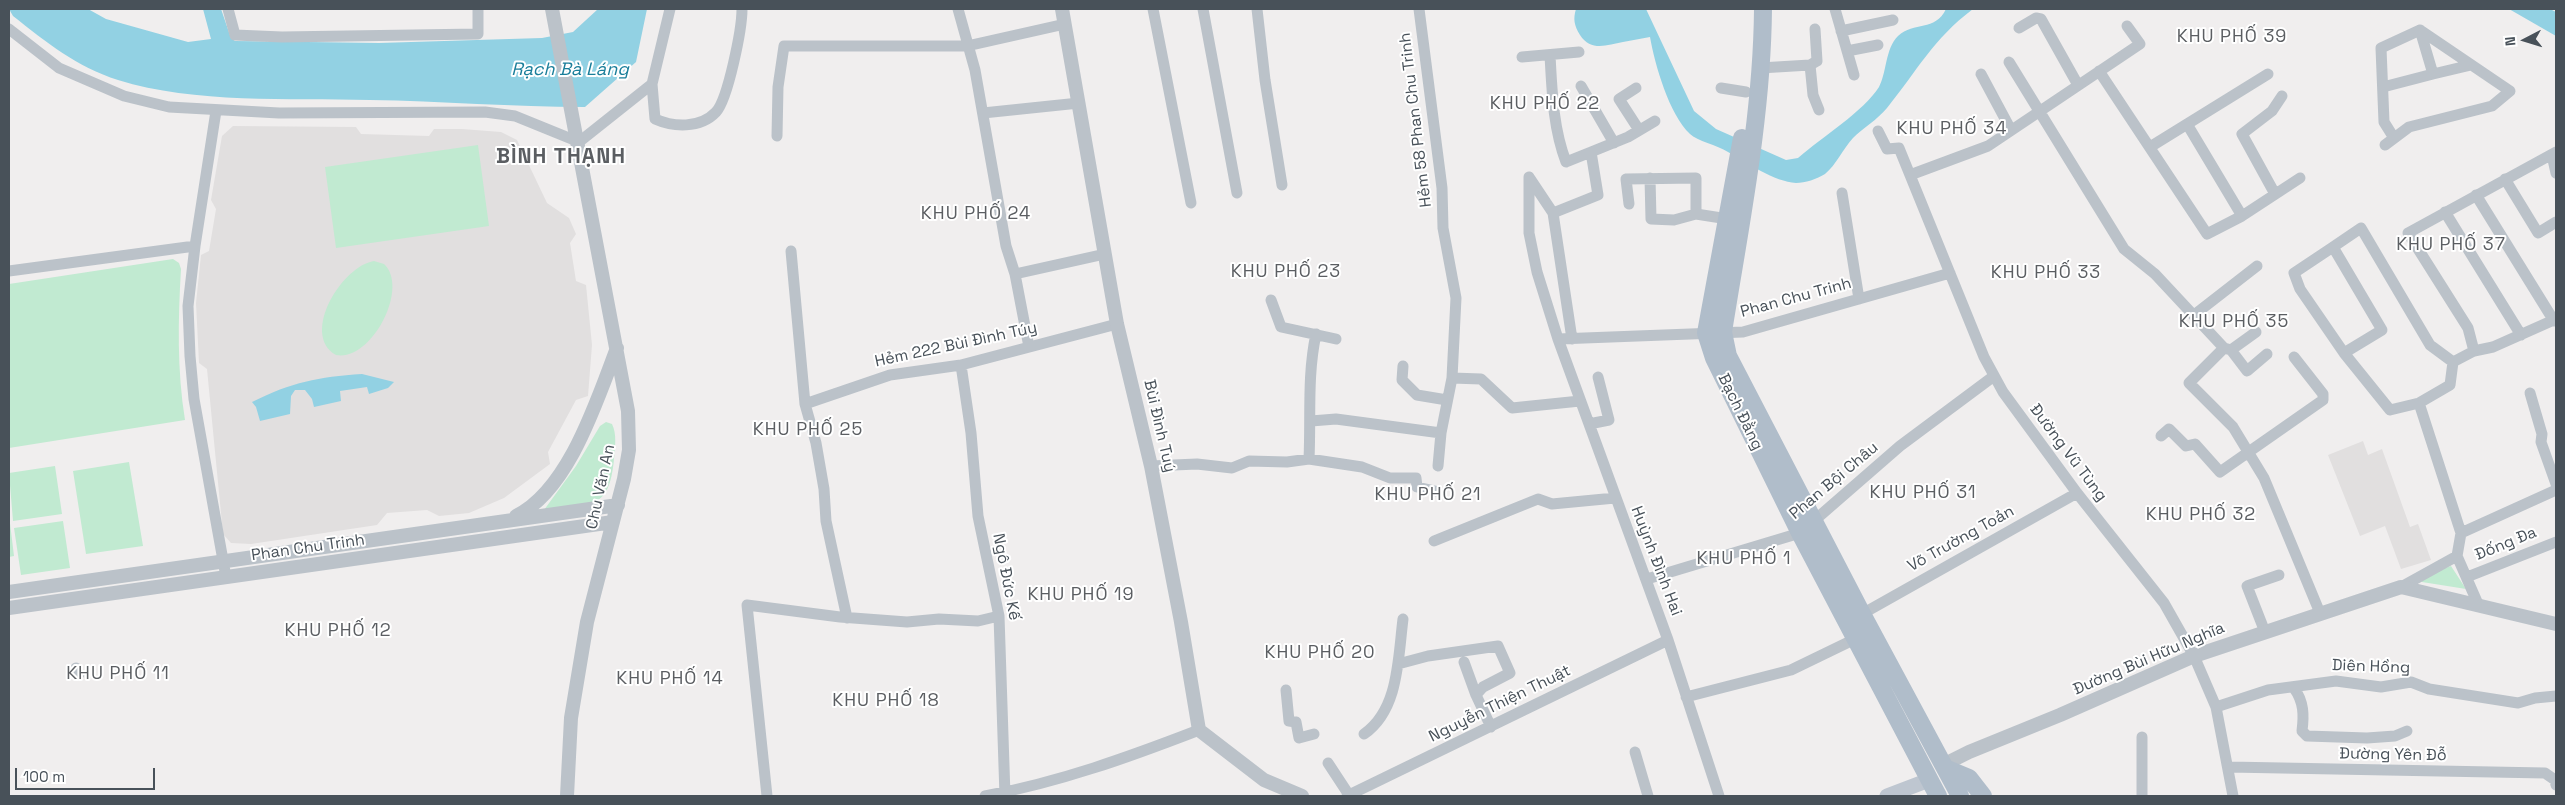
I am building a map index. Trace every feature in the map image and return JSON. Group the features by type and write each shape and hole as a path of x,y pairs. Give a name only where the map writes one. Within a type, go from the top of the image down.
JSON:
{"main road":[{"name":"Bạch Đằng","path":"1748,136 1746,92 1751,9"},
{"name":"Bạch Đằng","path":"1763,9 1760,68 1714,333 1728,356 1862,614 1953,783"},
{"name":"Bạch Đằng","path":"1743,171 1728,219 1714,333 1714,358 1800,533 1932,791"},
{"path":"1887,796 1932,791 1970,778 1983,796"}],"street":[{"path":"228,9 235,35 282,37 478,34 478,9"},
{"name":"Chu Văn An","path":"552,9 576,125 617,347 628,411 629,450 618,505 587,622 570,718 566,796"},
{"path":"670,9 652,84 654,119 671,126 693,124 715,114 722,103 736,47 742,9"},
{"path":"958,9 975,70 1006,246 1015,274 1029,347"},
{"name":"Bùi Đình Tuý","path":"1062,9 1116,324 1151,466 1181,622 1199,730"},
{"path":"1153,9 1190,203"},
{"path":"1203,9 1236,193"},
{"path":"1257,9 1265,80 1282,184"},
{"name":"Hẻm 58 Phan Chu Trinh","path":"1419,9 1442,188 1443,228 1456,298 1452,378 1441,433 1438,466"},
{"path":"1835,9 1854,75"},
{"path":"2019,28 2036,18 2041,19 2078,85"},
{"path":"1841,31 1893,20"},
{"path":"777,136 778,87 784,46 967,46 1065,24"},
{"path":"1910,175 1988,146 2140,44 2127,26"},
{"path":"9,29 59,68 95,86 124,96 169,107 216,111 485,112 516,116 579,142 652,84"},
{"path":"1760,68 1810,65 1817,62 1814,29"},
{"path":"2385,145 2410,127 2492,106 2510,91 2420,30"},
{"path":"2420,30 2433,74"},
{"path":"2394,138 2384,122 2382,86 2384,70 2381,48 2420,30"},
{"path":"1847,51 1878,45"},
{"path":"1522,58 1579,52"},
{"path":"1550,55 1554,110 1560,146 1566,162 1614,143 1655,121"},
{"path":"2009,62 2124,249 2155,274 2247,371 2267,354"},
{"path":"1810,65 1813,95 1819,110"},
{"path":"2382,86 2471,65"},
{"path":"2099,71 2207,234 2242,216 2300,178"},
{"path":"1981,74 2011,130"},
{"path":"2150,147 2268,74"},
{"path":"1581,86 1614,143"},
{"path":"1636,88 1619,99 1639,130"},
{"path":"1720,88 1746,92"},
{"path":"2275,194 2242,134 2272,111 2282,96"},
{"path":"983,113 1079,103"},
{"path":"216,111 195,246 188,306 194,399 226,577"},
{"path":"2187,124 2242,216"},
{"name":"Đường Vũ Tùng","path":"1878,130 1887,149 1899,148 1984,357 1994,376 2011,404 2077,493 2164,602 2194,656 2216,707 2229,767 2233,796"},
{"path":"1572,338 1553,213 1598,195 1591,152"},
{"path":"2474,350 2468,328 2408,233 2554,154 2556,174"},
{"name":"Huỳnh Đình Hai","path":"1553,213 1529,177 1529,234 1531,249 1558,339 1668,640 1719,796"},
{"path":"1650,178 1651,219 1674,220 1696,214 1728,219"},
{"path":"1629,204 1626,179 1696,178 1696,214"},
{"path":"2505,179 2538,233 2556,222"},
{"path":"1842,193 1859,299"},
{"path":"2453,362 2474,350 2493,347 2555,320 2476,195"},
{"path":"2445,212 2521,335"},
{"path":"2361,228 2430,345 2453,362 2450,384 2419,403 2390,410 2344,353 2300,289 2294,273 2361,228"},
{"path":"9,271 195,246"},
{"path":"2333,247 2382,330 2344,353"},
{"path":"791,251 804,404 816,443 824,489 826,521 847,618"},
{"path":"1015,274 1105,254"},
{"path":"2194,315 2257,266"},
{"name":"Phan Chu Trinh","path":"1558,339 1743,332 1950,273"},
{"path":"1272,300 1281,327 1336,339"},
{"name":"Hẻm 222 Bùi Đình Túy","path":"804,404 890,375 961,365 1116,324"},
{"path":"2256,332 2227,349 2189,383 2233,427 2264,478 2320,614"},
{"path":"1309,458 1311,421 1308,390 1316,334"},
{"name":"Phan Chu Trinh","path":"505,521 527,511 545,495 567,462 586,427 617,347"},
{"path":"2162,436 2169,429 2186,446 2196,444 2220,472 2249,454 2323,400 2323,394 2294,356"},
{"name":"Ngô Đức Kế","path":"961,365 971,433 978,516 999,616 1005,794"},
{"path":"1403,366 1402,380 1417,395 1448,400"},
{"name":"Phan Bội Châu","path":"1646,579 1800,533 1900,446 1994,376"},
{"path":"1589,424 1609,420 1598,377"},
{"path":"1452,378 1481,378 1512,408 1580,401"},
{"path":"2530,394 2542,434 2541,442 2556,484"},
{"path":"2419,403 2461,533 2457,556 2478,604"},
{"path":"1311,421 1336,419 1441,433"},
{"path":"1151,466 1197,464 1232,468 1249,462 1287,462 1309,458 1362,468 1390,478 1416,478 1417,487 1436,491"},
{"path":"2461,533 2556,490"},
{"name":"Võ Trường Toản","path":"1862,614 2077,493"},
{"path":"1434,541 1538,499 1552,504 1615,498"},
{"name":"Phan Chu Trinh","path":"9,592 618,505"},
{"name":"Phan Chu Trinh","path":"9,608 613,522"},
{"path":"410,534 411,551"},
{"name":"Đống Đa","path":"2467,577 2556,542"},
{"name":"Đường Bùi Hữu Nghĩa","path":"1953,783 1952,761 1969,752 2060,715 2194,656 2401,587 2457,556"},
{"path":"2265,632 2247,586 2278,575"},
{"path":"87,581 90,597"},
{"path":"2401,587 2556,624"},
{"path":"767,796 747,605 847,618 908,622 939,620 978,621 999,616"},
{"path":"1364,734 1382,719 1388,706 1398,664 1403,619"},
{"path":"1686,697 1791,670 1855,639"},
{"name":"Nguyễn Thiện Thuật","path":"1348,796 1668,640"},
{"path":"1398,664 1428,656 1498,646 1510,673 1484,687 1476,696"},
{"path":"1464,662 1490,727"},
{"name":"Diên Hồng","path":"2216,707 2268,690 2294,688 2322,681 2382,687 2411,682 2428,689 2518,703 2556,696"},
{"path":"2294,688 2299,695 2305,714 2302,731 2307,736 2367,738 2395,736 2407,732"},
{"path":"1286,690 1289,721 1296,722 1299,738 1314,734"},
{"path":"985,796 1005,794 1119,762 1199,730 1264,780 1302,796"},
{"path":"2142,737 2142,796"},
{"path":"1635,752 1648,796"},
{"path":"1328,763 1348,796"},
{"name":"Đường Yên Đỗ","path":"2229,767 2545,774 2556,783"}],"shaded area":[{"path":"233,126 356,127 361,134 429,136 434,129 462,129 501,132 517,140 547,203 569,218 576,234 570,243 576,281 586,285 592,345 588,396 576,400 548,452 550,464 504,498 469,513 439,516 427,510 387,513 377,525 251,544 231,543 223,534 207,369 199,363 196,303 201,255 209,251 216,209 211,200 222,136"},
{"path":"2363,441 2368,455 2382,449 2410,527 2418,524 2431,560 2401,569 2385,526 2360,536 2328,455"}],"green space":[{"path":"478,145 489,226 336,248 325,167"},
{"path":"173,259 179,263 181,269 179,345 185,420 9,448 9,284"},
{"path":"374,261 384,264 391,275 392,289 383,321 373,336 362,347 349,354 336,355 326,345 322,332 329,302 338,287 350,275 362,266"},
{"path":"606,422 612,424 614,428 615,445 611,476 602,497 585,505 544,510 576,466 600,426"},
{"path":"129,462 143,546 86,554 73,471"},
{"path":"55,466 62,514 13,521 9,473"},
{"path":"9,515 14,556 9,557"},
{"path":"63,521 70,568 21,575 14,528"},
{"path":"2451,566 2466,589 2422,582 2420,577"}],"water":[{"name":"Rạch Bà Láng","path":"9,9 88,9 106,19 188,42 211,39 203,9 221,9 231,38 235,41 379,43 542,38 573,32 598,9 647,9 636,62 585,107 242,98 178,93 148,88 103,75 75,61 13,16"},
{"path":"1576,9 1646,9 1694,111 1716,129 1786,160 1798,158 1853,115 1872,96 1882,81 1891,47 1898,36 1904,31 1936,21 1946,9 1973,9 1959,20 1936,44 1887,108 1853,138 1825,174 1815,179 1796,183 1770,175 1690,134 1682,125 1669,102 1659,75 1650,37 1605,46 1589,44 1576,28 1574,19"},
{"path":"2509,9 2550,9 2556,12 2556,36"},
{"path":"362,374 394,382 388,388 369,394 367,387 340,391 341,401 314,407 312,399 305,390 295,390 291,396 290,414 260,421 256,407 252,402 293,385 332,377"}],"district":[{"name":"KHU PHỐ 39","path":"2232,37"},
{"name":"KHU PHỐ 22","path":"1545,104"},
{"name":"KHU PHỐ 34","path":"1952,129"},
{"name":"BÌNH THẠNH","path":"561,157"},
{"name":"KHU PHỐ 24","path":"976,214"},
{"name":"KHU PHỐ 37","path":"2451,245"},
{"name":"KHU PHỐ 23","path":"1286,272"},
{"name":"KHU PHỐ 33","path":"2046,273"},
{"name":"KHU PHỐ 35","path":"2234,322"},
{"name":"KHU PHỐ 25","path":"808,430"},
{"name":"KHU PHỐ 31","path":"1923,493"},
{"name":"KHU PHỐ 21","path":"1428,495"},
{"name":"KHU PHỐ 32","path":"2201,515"},
{"name":"KHU PHỐ 1","path":"1744,559"},
{"name":"KHU PHỐ 19","path":"1081,595"},
{"name":"KHU PHỐ 12","path":"338,631"},
{"name":"KHU PHỐ 20","path":"1320,653"},
{"name":"KHU PHỐ 11","path":"118,674"},
{"name":"KHU PHỐ 14","path":"670,679"},
{"name":"KHU PHỐ 18","path":"886,701"}]}
